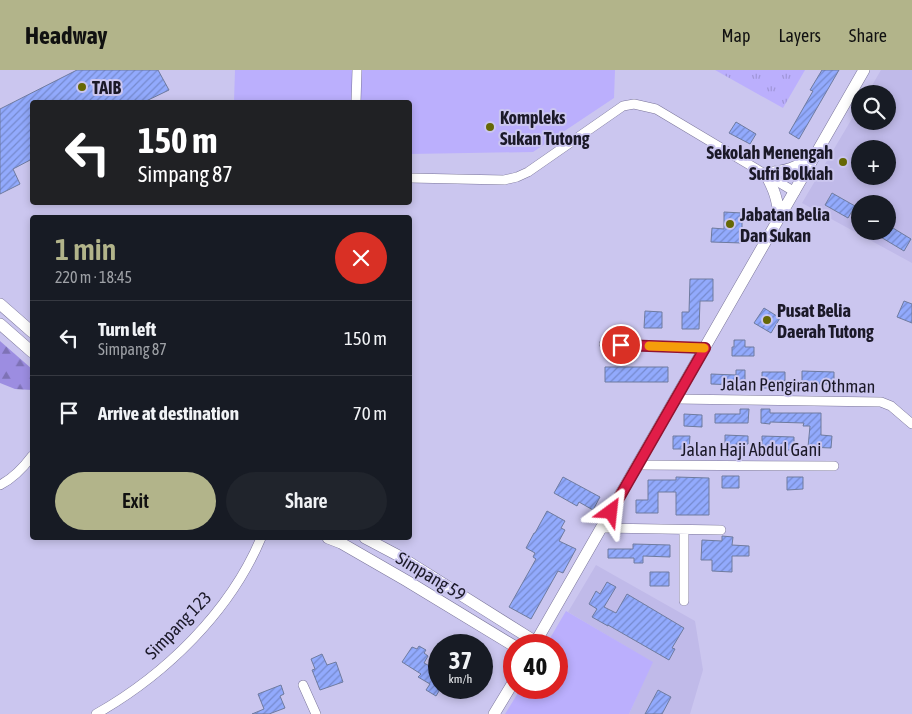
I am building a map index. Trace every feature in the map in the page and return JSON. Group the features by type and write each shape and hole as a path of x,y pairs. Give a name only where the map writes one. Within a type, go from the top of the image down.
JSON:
{"street":[{"path":"356,100 357,70"},
{"path":"540,634 864,70"},
{"path":"412,178 504,180 517,177 528,172 623,106 634,104 656,109 795,192"},
{"path":"764,173 792,169 814,156"},
{"path":"764,173 775,193 779,206 779,220"},
{"path":"0,304 30,330"},
{"path":"0,324 30,350"},
{"path":"604,344 705,348"},
{"name":"Jalan Pengiran Othman","path":"676,399 881,402 891,406 912,424"},
{"path":"0,485 19,472 30,458"},
{"name":"Jalan Haji Abdul Gani","path":"638,465 834,466"},
{"path":"602,528 722,530"},
{"path":"684,530 684,601"},
{"name":"Simpang 123","path":"96,714 139,686 189,643 210,620 241,578 260,540"},
{"name":"Simpang 59","path":"334,540 407,581 503,639"},
{"name":"Simpang 59","path":"369,540 398,556 521,634"},
{"path":"303,685 316,714"},
{"path":"494,714 503,699"}],"shaded area":[{"name":"Sekolah Menengah Sufri Bolkiah","path":"881,70 912,70 912,263 870,240 896,240 896,195 851,195 851,230 802,203 851,120 851,130 896,130 896,85 872,85"},
{"path":"596,565 695,621 703,670 690,714 629,714 652,662 568,612"}],"green space":[{"name":"Kompleks Sukan Tutong","path":"235,70 615,70 614,98 533,152 412,154 412,100 234,100"},
{"path":"715,70 805,70 783,108"},
{"path":"0,341 30,367 30,390 15,389 0,383"},
{"path":"566,611 653,662 629,714 505,714 514,699 568,699 568,634 552,634"}],"building":[{"path":"77,70 158,70 169,90 148,100 30,100 30,160 13,169 20,184 0,194 0,109"},
{"path":"822,70 839,70 799,139 789,133 813,91 810,90"},
{"path":"736,122 756,134 750,144 729,133"},
{"path":"832,193 851,204 851,213 848,218 825,205"},
{"name":"Jabatan Belia Dan Sukan","path":"724,212 742,213 742,243 711,242 712,228 724,229"},
{"path":"896,230 911,239 904,251 886,240 896,240"},
{"path":"690,279 713,279 713,301 700,301 699,329 682,329 682,312 689,312"},
{"path":"904,301 912,304 912,323 897,317"},
{"name":"Pusat Belia Daerah Tutong","path":"764,308 780,318 771,333 754,323"},
{"path":"645,311 662,312 662,328 644,328"},
{"path":"734,340 745,340 745,347 754,347 754,356 732,356"},
{"path":"605,367 668,367 668,382 605,382"},
{"path":"736,370 745,370 745,388 736,388 736,385 711,384 711,374 736,375"},
{"path":"802,371 834,372 834,384 802,384"},
{"path":"762,372 785,372 785,381 772,381 772,388 764,388"},
{"path":"740,409 749,409 748,423 715,423 715,414 740,414"},
{"path":"761,409 770,409 770,413 821,413 821,435 832,436 831,448 808,447 810,426 803,426 804,423 761,423"},
{"path":"684,414 702,415 702,427 684,426"},
{"path":"725,435 748,436 748,444 736,444 736,452 728,452 728,444 725,444"},
{"path":"673,436 690,436 689,449 673,449"},
{"path":"762,436 794,437 794,450 762,450"},
{"path":"722,476 739,476 739,488 722,488"},
{"path":"563,477 600,497 593,510 579,502 577,506 554,493"},
{"path":"676,477 709,478 709,515 676,515 676,492 658,492 658,513 636,513 636,500 648,500 648,480 676,480"},
{"path":"787,477 803,477 803,489 787,490"},
{"path":"547,511 565,521 561,528 565,530 559,541 576,549 563,573 558,571 531,619 509,607 536,559 533,557 535,553 526,548"},
{"path":"722,536 733,537 732,545 749,546 749,556 732,556 732,572 712,571 712,560 701,560 702,540 722,541"},
{"path":"633,544 670,545 670,557 643,556 643,563 634,563 634,558 608,558 608,549 633,549"},
{"path":"650,572 669,572 669,586 650,586"},
{"path":"607,582 616,587 604,607 616,613 627,594 684,628 672,648 675,649 669,660 592,617 597,609 589,604 596,591 600,594"},
{"path":"419,646 426,650 424,653 428,656 424,663 428,665 428,683 418,677 421,674 402,662 412,647 417,649"},
{"path":"322,654 327,665 336,662 343,682 320,690 312,670 315,669 311,659"},
{"path":"281,685 284,694 280,696 285,708 269,714 252,714 264,709 258,694"},
{"path":"658,690 671,697 662,714 645,714"}],"slow traffic":[{"path":"649,346 704,348"}],"place":[{"name":"TAIB","path":"82,87"},
{"name":"Kompleks Sukan Tutong","path":"490,127"},
{"name":"Sekolah Menengah Sufri Bolkiah","path":"843,162"},
{"name":"Jabatan Belia Dan Sukan","path":"730,224"},
{"name":"Pusat Belia Daerah Tutong","path":"767,320"}],"route":[{"path":"611,512 705,348 621,345"}]}
